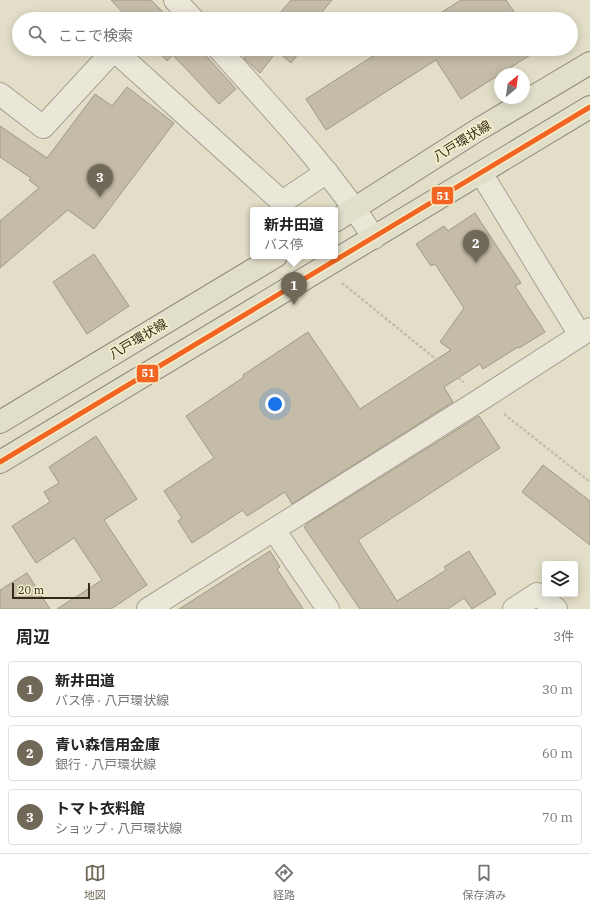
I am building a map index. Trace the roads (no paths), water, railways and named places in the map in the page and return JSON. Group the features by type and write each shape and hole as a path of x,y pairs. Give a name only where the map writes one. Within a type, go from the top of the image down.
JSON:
{"main road":[{"name":"八戸環状線","path":"338,219 476,132 590,63"},
{"path":"0,462 590,108"},
{"name":"八戸環状線","path":"2,417 271,259"}],"street":[{"path":"175,0 186,12"},
{"path":"0,94 43,127 108,56"},
{"path":"121,56 282,202 327,172"},
{"path":"225,56 327,172 355,209 374,238"},
{"path":"148,609 585,332 481,173"},
{"path":"274,530 328,609"},
{"path":"514,609 537,594 556,609"}],"place":[{"name":"トマト衣料館","path":"100,197"},
{"name":"青い森信用金庫","path":"476,263"},
{"name":"新井田道","path":"294,305"}]}
